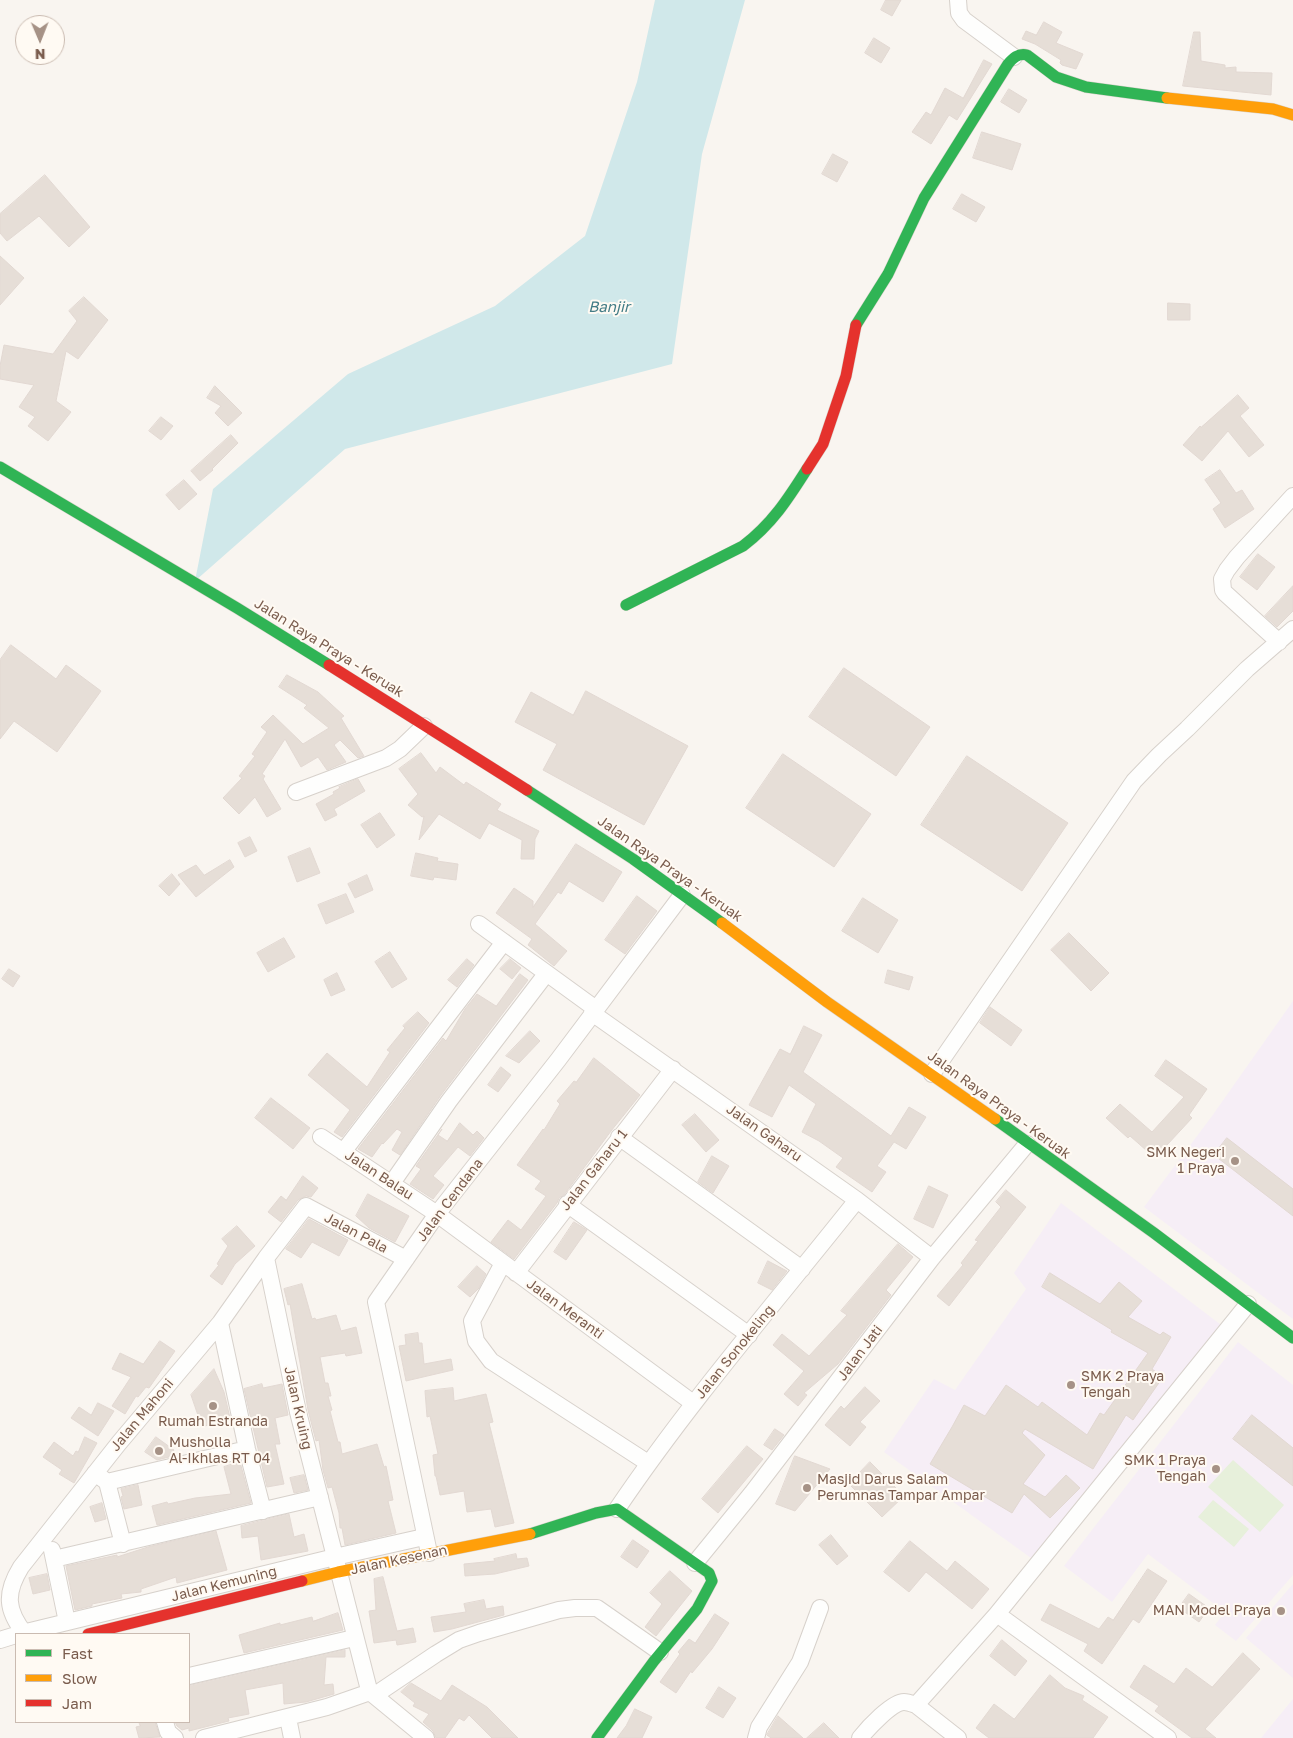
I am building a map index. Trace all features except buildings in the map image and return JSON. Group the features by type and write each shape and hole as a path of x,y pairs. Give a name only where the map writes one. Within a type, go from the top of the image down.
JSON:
{"street":[{"path":"958,0 958,12 964,20 1014,57"},
{"path":"626,605 744,546 781,510 824,444 846,376 856,323 888,274 924,198 1014,57 1020,54 1027,55 1056,76 1086,87 1204,103 1273,109 1293,116"},
{"name":"Jalan Raya Praya - Keruak","path":"0,467 237,608 486,763 624,854 737,934 827,1002 932,1074 1027,1144 1154,1233 1293,1338"},
{"path":"1279,642 1225,594 1222,579 1236,557 1293,496"},
{"path":"932,1074 1134,781 1247,669 1293,629"},
{"path":"296,792 386,758 400,749 424,726"},
{"name":"Jalan Cendana","path":"426,1545 376,1302 437,1214 558,1060 682,895"},
{"name":"Jalan Gaharu","path":"478,924 673,1069 858,1200 932,1258"},
{"path":"343,1152 504,942"},
{"path":"392,1183 449,1101 546,974"},
{"name":"Jalan Gaharu 1","path":"648,1463 491,1360 476,1341 472,1321 510,1268 567,1204 673,1069"},
{"name":"Jalan Balau","path":"321,1137 437,1214"},
{"path":"619,1137 802,1269"},
{"name":"Jalan Jati","path":"695,1563 752,1493 932,1258 1027,1144"},
{"name":"Jalan Sonokeling","path":"617,1508 693,1403 858,1200"},
{"path":"567,1204 749,1335"},
{"name":"Jalan Mahoni","path":"21,1633 10,1604 10,1588 21,1567 49,1533 70,1503 101,1477 220,1324 266,1258 306,1206"},
{"name":"Jalan Pala","path":"306,1206 406,1259"},
{"name":"Jalan Meranti","path":"437,1214 693,1403"},
{"name":"Jalan Kruing","path":"266,1258 298,1412 354,1638 372,1694"},
{"path":"916,1706 997,1614 1248,1304"},
{"path":"220,1324 247,1449 263,1511"},
{"path":"123,1544 101,1477 247,1449"},
{"path":"54,1559 320,1498"},
{"path":"597,1738 660,1652 709,1590 712,1581 711,1576 695,1563 617,1508"},
{"name":"Jalan Kesenan","path":"426,1545 540,1532 617,1508"},
{"path":"49,1533 67,1622"},
{"name":"Jalan Kemuning","path":"25,1633 67,1622 426,1545"},
{"name":"Jalan Kesenan","path":"92,1633 336,1565"},
{"path":"204,1738 288,1718 372,1694 459,1640 479,1632 559,1610 598,1608 660,1652"},
{"path":"756,1738 759,1727 800,1662 820,1608"},
{"path":"997,1614 1168,1738"},
{"name":"Jalan Kemuning","path":"0,1640 15,1636"},
{"path":"190,1676 354,1638"},
{"path":"372,1694 426,1738"},
{"path":"860,1738 890,1708 905,1702 916,1706 958,1738"},
{"path":"288,1718 292,1738"},
{"path":"165,1723 168,1732 175,1738"}],"shaded area":[{"name":"SMK Negeri 1 Praya","path":"1293,1001 1293,1319 1144,1207 1212,1116"},
{"name":"SMK 2 Praya Tengah","path":"1061,1203 1229,1331 1038,1563 884,1452 934,1379 955,1390 1026,1289 1014,1273"},
{"name":"SMK 1 Praya Tengah","path":"1238,1342 1293,1385 1293,1575 1236,1641 1215,1625 1225,1612 1148,1554 1112,1602 1064,1566"},
{"name":"MAN Model Praya","path":"1293,1584 1293,1678 1246,1638"},
{"path":"1293,1699 1293,1738 1261,1738"}],"green space":[{"path":"1233,1460 1284,1505 1260,1532 1208,1487"},
{"path":"1213,1500 1249,1529 1234,1547 1198,1517"}],"water":[{"name":"Banjir","path":"655,0 745,0 702,154 672,364 345,449 195,581 213,489 348,374 495,306 585,236 637,82"}],"traffic: fast":[{"path":"856,325 888,274 924,198 1008,64 1018,55 1027,55 1056,77 1086,87 1167,98"},
{"path":"0,467 329,665"},
{"path":"626,605 743,546 771,520 807,469"},
{"path":"527,790 633,859 722,923"},
{"path":"995,1119 1154,1233 1293,1338"},
{"path":"530,1534 596,1513 617,1509 709,1573 712,1581 697,1609 654,1661 597,1738"}],"traffic: slow":[{"path":"1167,98 1273,109 1293,115"},
{"path":"722,923 827,1002 995,1119"},
{"path":"302,1581 338,1572 530,1534"}],"traffic: jam":[{"path":"807,469 823,444 846,376 856,325"},
{"path":"329,665 527,790"},
{"path":"92,1633 302,1581"}],"place":[{"name":"SMK Negeri 1 Praya","path":"1235,1161"},
{"name":"SMK 2 Praya Tengah","path":"1071,1385"},
{"name":"Rumah Estranda","path":"213,1406"},
{"name":"Musholla Al-Ikhlas RT 04","path":"159,1451"},
{"name":"SMK 1 Praya Tengah","path":"1216,1469"},
{"name":"Masjid Darus Salam Perumnas Tampar Ampar","path":"807,1488"},
{"name":"MAN Model Praya","path":"1281,1611"}]}
